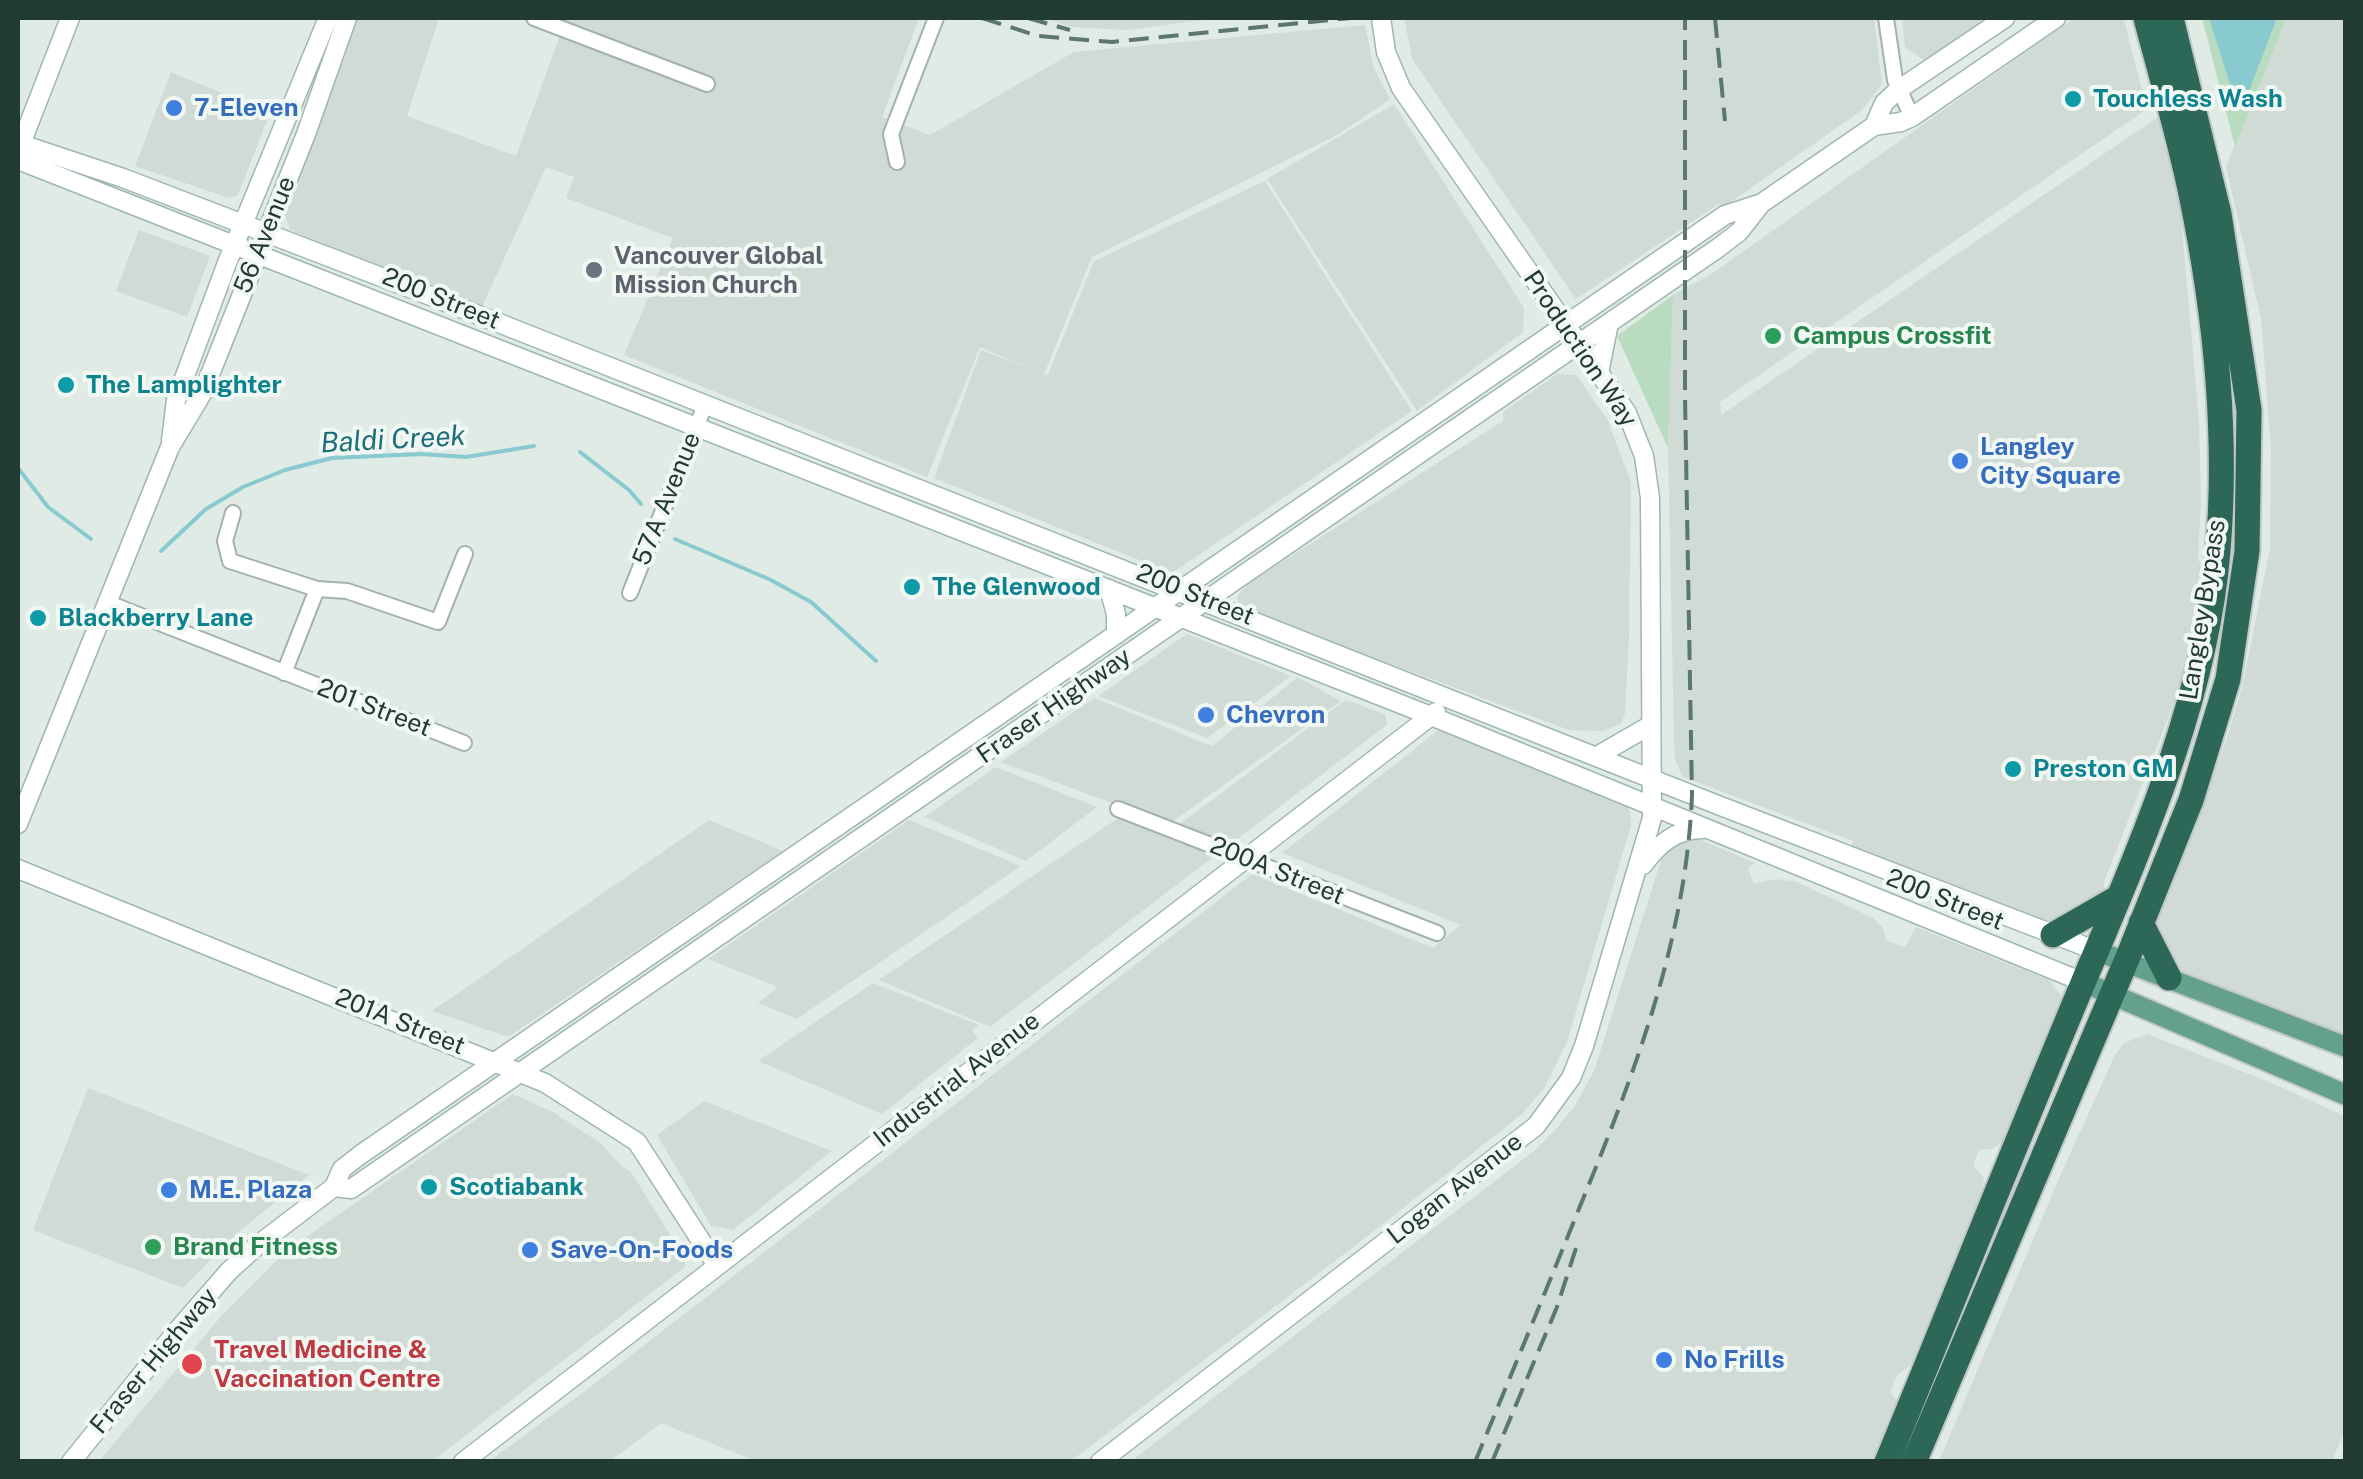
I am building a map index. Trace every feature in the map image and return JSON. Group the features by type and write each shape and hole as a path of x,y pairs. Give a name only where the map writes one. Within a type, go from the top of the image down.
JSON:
{"highway":[{"name":"Langley Bypass","path":"1887,1462 2119,897 2169,764 2197,672 2211,608 2222,500 2216,367 2191,193 2146,18"},
{"name":"Langley Bypass","path":"1914,1462 2142,923 2191,800 2228,679 2247,551 2249,410 2218,214 2171,18"},
{"path":"2054,934 2119,897"},
{"path":"2142,923 2169,978"}],"main road":[{"path":"19,149 70,18"},
{"name":"56 Avenue","path":"170,447 176,400 328,18"},
{"name":"56 Avenue","path":"18,824 170,447 203,392 347,18"},
{"name":"Production Way","path":"1380,18 1386,52 1401,88 1627,412 1639,436 1648,476 1653,804"},
{"name":"Fraser Highway","path":"1874,126 1884,103 1898,90 2005,18"},
{"name":"Fraser Highway","path":"334,1188 351,1189 1206,602 1738,232 1762,203 1874,126 1912,117 2056,18"},
{"path":"303,77 313,84 317,101"},
{"name":"200 Street","path":"19,149 122,178 244,224 1653,779 2346,1046"},
{"name":"200 Street","path":"19,149 235,245 1653,804 1703,829 2083,982 2346,1095"},
{"name":"Fraser Highway","path":"71,1462 230,1272 259,1244 334,1188 342,1169 1725,215 1762,203"},
{"path":"1600,373 1609,323"},
{"path":"1109,588 1116,614 1116,635"},
{"name":"Industrial Avenue","path":"463,1462 1452,700"},
{"path":"1597,756 1650,726"},
{"name":"Logan Avenue","path":"1100,1462 1536,1126 1571,1078 1584,1046 1652,824 1653,804"},
{"path":"1637,874 1668,838 1703,829"},
{"name":"201A Street","path":"18,869 522,1072 590,1110 637,1142 716,1264"},
{"path":"2301,1076 2346,1080"}],"street":[{"path":"534,18 708,84"},
{"path":"898,162 891,134 936,18"},
{"path":"1886,18 1898,90 1912,117"},
{"name":"57A Avenue","path":"630,593 704,405"},
{"path":"233,512 226,541 230,561 316,589 347,590 438,622 465,554"},
{"name":"201 Street","path":"284,673 316,589"},
{"name":"201 Street","path":"106,602 464,743"},
{"name":"200A Street","path":"1118,809 1437,933"}],"shaded area":[{"path":"355,18 439,18 407,116 516,156 562,30 534,18 919,18 882,117 930,135 1074,52 1365,25 1374,69 1390,99 1339,134 1092,257 1044,374 1048,375 1094,261 1265,181 1412,411 1172,573 934,478 981,350 1032,369 980,347 927,477 624,355 673,238 566,198 574,177 546,167 481,309 290,230 284,211"},
{"path":"1044,18 1219,18 1128,30 1071,27"},
{"path":"1404,18 1874,18 1882,84 1862,110 1721,209 1719,204 1576,299 1412,59"},
{"path":"1902,18 1996,18 1929,59 1922,59 1905,47"},
{"path":"2074,18 2124,20 2147,109 1720,402 1721,415 2158,117 2180,207 2199,420 2201,601 2180,687 2104,890 2100,898 2059,921 2036,919 1851,848 1853,841 1683,777 1675,759 1674,742 1668,448 1673,295 1714,272"},
{"path":"2283,18 2345,18 2345,1034 2179,971 2154,938 2243,684 2270,549 2271,449 2261,319 2226,167"},
{"path":"171,72 270,113 238,195 229,198 135,166"},
{"path":"1394,104 1524,308 1523,332 1417,411 1267,179"},
{"path":"139,230 210,256 187,317 116,291"},
{"path":"1557,374 1576,375 1607,419 1631,482 1629,638 1621,724 1603,731 1569,730 1239,608 1237,596 1249,583 1503,421 1503,412"},
{"path":"1187,634 1291,676 1207,738 1098,696"},
{"path":"1298,677 1341,701 1169,824 1001,762 1094,698 1212,746"},
{"path":"1346,700 1385,714 1387,725 990,1027 879,980 1121,816 1168,833"},
{"path":"1440,729 1623,801 1630,810 1631,825 1567,1042 1545,1087 1521,1115 1360,1242 1071,1461 756,1461 661,1423 610,1461 488,1462 1252,874 1433,948 1461,925 1282,853"},
{"path":"996,767 1097,807 1026,861 924,817"},
{"path":"709,820 783,851 508,1037 432,1011"},
{"path":"909,820 1021,866 797,1019 758,1003 778,987 708,959"},
{"path":"1696,838 1755,863 1748,869 1754,884 1776,879 1797,882 1873,918 1883,928 1887,941 1905,947 1916,927 2049,980 2062,997 2001,1143 1979,1150 1973,1166 1984,1177 1981,1202 1910,1366 1897,1375 1890,1392 1898,1403 1875,1461 1130,1462 1534,1151 1555,1130 1574,1107 1594,1071 1663,854 1673,842"},
{"path":"873,983 979,1025 972,1030 978,1038 882,1114 758,1061"},
{"path":"2147,1034 2345,1116 2346,1428 2332,1461 1939,1461 2115,1055 2124,1043"},
{"name":"M.E. Plaza","path":"88,1088 309,1175 242,1229 183,1288 33,1230"},
{"path":"513,1094 553,1112 603,1145 631,1172 685,1259 685,1267 432,1461 99,1461 224,1313 286,1251"},
{"path":"704,1101 832,1151 733,1230 711,1226 657,1135"}],"green space":[{"path":"2202,18 2286,18 2235,147"},
{"path":"1673,295 1668,448 1617,336"}],"water":[{"path":"2209,18 2277,18 2249,91 2230,84"}],"waterway":[{"name":"Baldi Creek","path":"161,551 206,509 243,487 285,470 332,458 421,454 466,457 534,446"},
{"name":"Baldi Creek","path":"580,452 641,504"},
{"name":"Baldi Creek","path":"18,468 48,507 91,539"},
{"name":"Baldi Creek","path":"675,539 771,580 811,602 876,661"}],"railway":[{"path":"982,18 1038,36 1112,42 1351,18"},
{"path":"1028,18 1070,30"},
{"path":"1475,1462 1636,1062 1667,957 1688,850 1692,795 1685,397 1685,18"},
{"path":"1715,18 1725,121"},
{"path":"1492,1462 1557,1307 1576,1248"}],"place":[{"name":"Touchless Wash","path":"2073,99"},
{"name":"7-Eleven","path":"174,108"},
{"name":"Vancouver Global Mission Church","path":"594,270"},
{"name":"Campus Crossfit","path":"1773,336"},
{"name":"The Lamplighter","path":"66,385"},
{"name":"Langley City Square","path":"1960,461"},
{"name":"The Glenwood","path":"912,587"},
{"name":"Blackberry Lane","path":"38,618"},
{"name":"Chevron","path":"1206,715"},
{"name":"Preston GM","path":"2013,769"},
{"name":"Scotiabank","path":"429,1187"},
{"name":"M.E. Plaza","path":"169,1190"},
{"name":"Brand Fitness","path":"153,1247"},
{"name":"Save-On-Foods","path":"530,1250"},
{"name":"No Frills","path":"1664,1360"},
{"name":"Travel Medicine & Vaccination Centre","path":"192,1364"}]}
